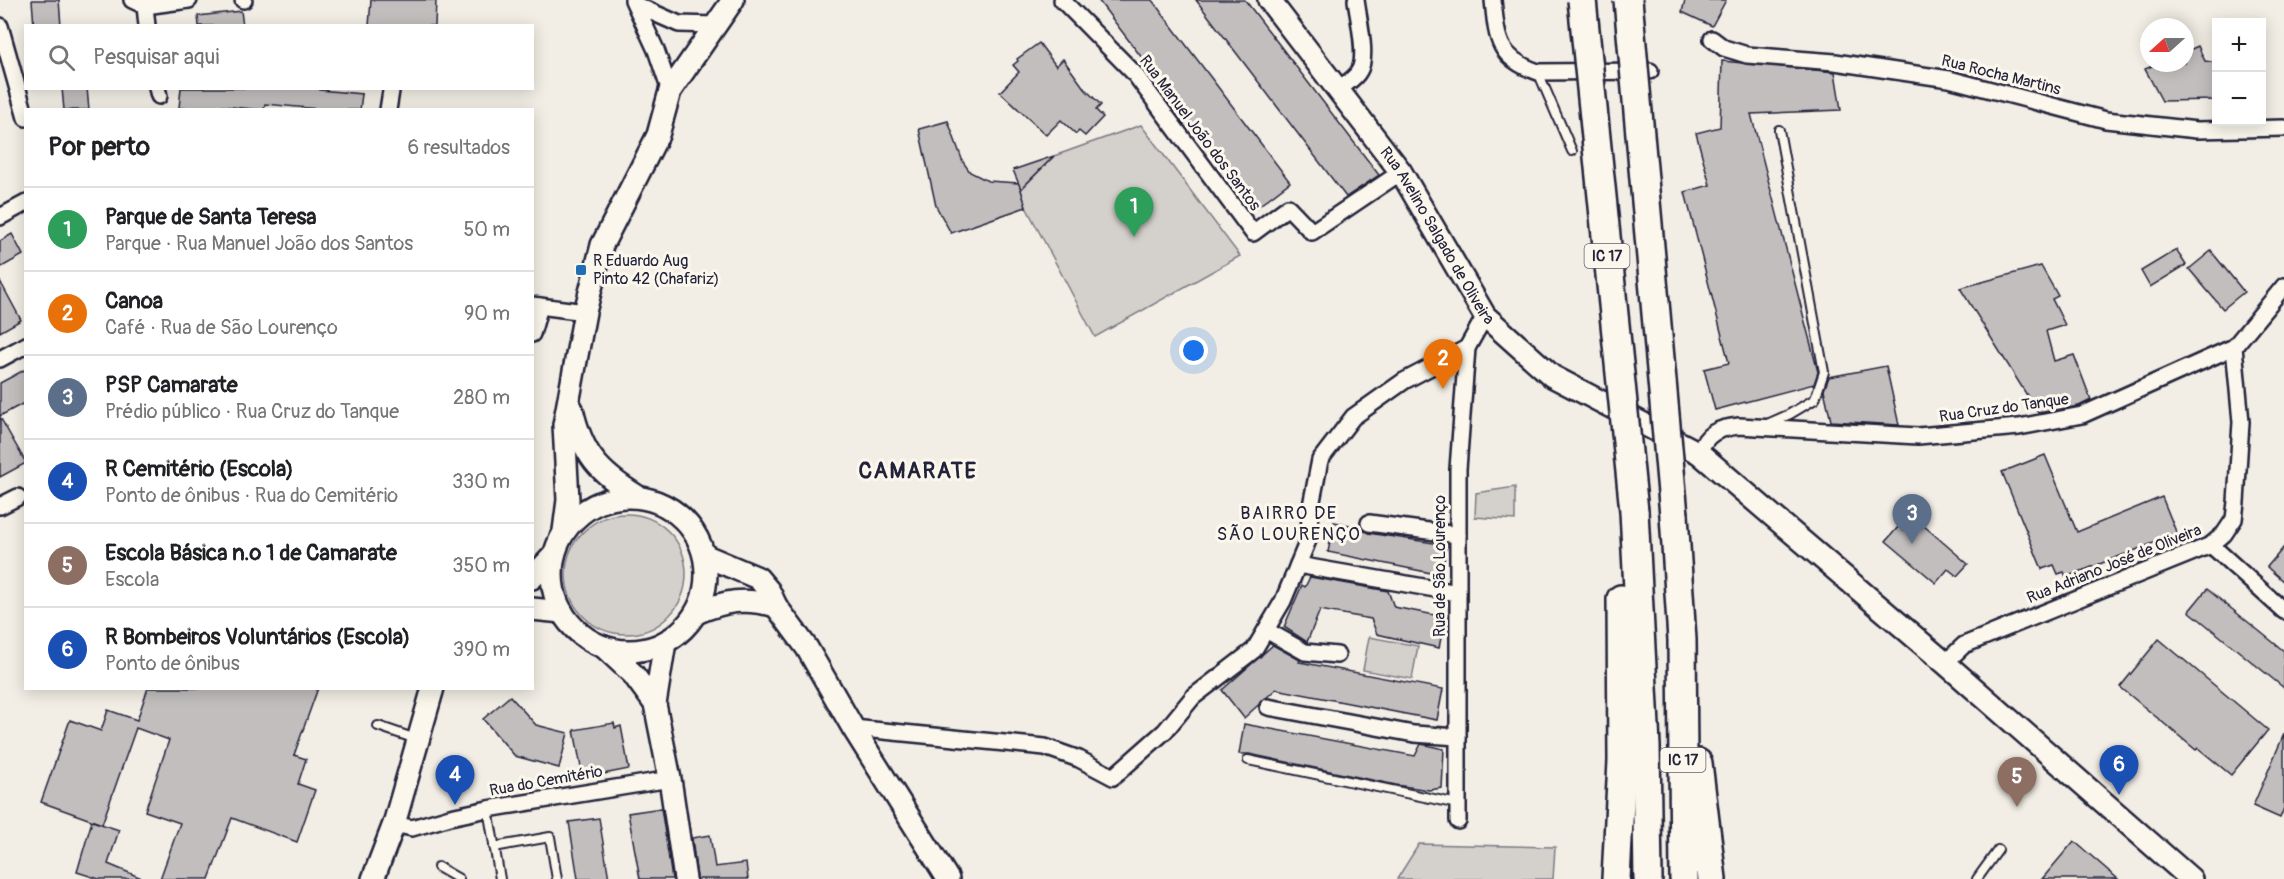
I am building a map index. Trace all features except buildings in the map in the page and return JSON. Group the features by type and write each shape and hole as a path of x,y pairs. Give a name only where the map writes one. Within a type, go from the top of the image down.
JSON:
{"highway":[{"name":"IC 17","path":"1582,0 1634,521 1646,746 1648,879"},
{"name":"IC 17","path":"1628,0 1674,515 1682,640 1684,879"},
{"path":"1616,879 1622,761 1621,602 1634,521"},
{"path":"1682,640 1712,879"}],"street":[{"path":"146,24 138,3 189,0"},
{"path":"656,704 633,674 604,647 588,639 573,627 562,612 552,585 554,556 564,531 568,500 564,425 585,312 602,245 658,135 670,91 734,0"},
{"name":"Rua Manuel João dos Santos","path":"1062,0 1134,73 1253,233 1288,207 1312,232 1401,172"},
{"name":"Rua Avelino Salgado de Oliveira","path":"1269,0 1401,172 1485,316 1552,376 1699,453 1945,663 2191,879"},
{"path":"1338,90 1357,75 1361,68 1362,49 1356,0"},
{"path":"1493,0 1496,34 1501,47 1510,59 1520,66 1538,72 1650,71"},
{"path":"635,3 679,24 715,25"},
{"path":"635,3 657,50 670,91"},
{"path":"0,26 4,57 24,112"},
{"name":"Rua Rocha Martins","path":"1712,39 1724,48 1748,55 1846,63 1949,79 2106,120 2198,130 2284,128"},
{"path":"388,108 391,91"},
{"path":"0,217 24,204"},
{"name":"Rua Cruz do Tanque","path":"1699,453 1703,441 1712,432 1724,428 1918,436 1947,435 2051,422 2090,411 2234,347 2284,286"},
{"path":"536,305 585,312"},
{"name":"Rua de São Lourenço","path":"1458,821 1458,469 1467,348 1485,316"},
{"path":"0,359 24,346"},
{"name":"Rua Adriano José de Oliveira","path":"1945,663 1964,645 2211,544 2224,534 2234,519 2241,422 2234,347"},
{"path":"853,728 1046,747 1079,759 1113,777 1165,731 1193,697 1254,650 1284,601 1309,538 1310,511 1320,460 1353,417 1404,381 1467,348"},
{"path":"569,399 578,436 592,459 610,480 637,496 664,504 686,521 706,556 704,593 696,613 682,630 665,642 635,651 604,647"},
{"path":"564,531 584,510 609,499 637,496"},
{"path":"0,506 18,497"},
{"path":"1369,523 1458,535"},
{"path":"2211,544 2284,611"},
{"path":"534,576 554,556"},
{"path":"706,556 758,578 769,591 776,606 807,648 853,728 948,879"},
{"path":"1298,565 1458,593"},
{"path":"696,613 719,603 742,600 776,606"},
{"path":"534,609 562,612"},
{"path":"1266,630 1305,652 1337,655"},
{"path":"665,642 656,704 685,879"},
{"path":"373,879 394,824 433,690"},
{"path":"1268,707 1414,734 1458,737"},
{"name":"Rua do Cemitério","path":"394,824 412,828 488,809 670,779"}],"lane":[{"path":"1538,72 1572,151"},
{"path":"1758,428 1790,414 1815,399 1824,372 1779,130"},
{"path":"378,726 419,740"},
{"path":"1248,760 1458,804"},
{"path":"488,809 500,879"},
{"path":"494,847 550,837 558,879"},
{"path":"1977,879 1998,850"},
{"path":"438,867 459,879"}],"shaded area":[{"path":"1141,125 1240,256 1095,337 1026,207 1021,190 1054,156"},
{"path":"1515,487 1515,520 1475,517 1476,493"},
{"path":"626,514 649,518 669,531 682,551 686,574 682,597 669,617 649,630 626,634 603,630 583,617 570,597 566,574 570,551 583,531 603,518"},
{"path":"1369,637 1418,646 1412,679 1363,670"},
{"path":"1419,844 1555,847 1553,879 1397,879"}],"place":[{"name":"Parque de Santa Teresa","path":"1134,237"},
{"name":"R Eduardo Aug Pinto 42 (Chafariz)","path":"581,270"},
{"name":"Canoa","path":"1443,389"},
{"name":"PSP Camarate","path":"1912,544"},
{"name":"R Bombeiros Voluntários (Escola)","path":"2119,795"},
{"name":"R Cemitério (Escola)","path":"455,805"},
{"name":"Escola Básica n.º 1 de Camarate","path":"2017,807"}],"district":[{"name":"CAMARATE","path":"918,471"},
{"name":"BAIRRO DE SÃO LOURENÇO","path":"1289,523"}]}
